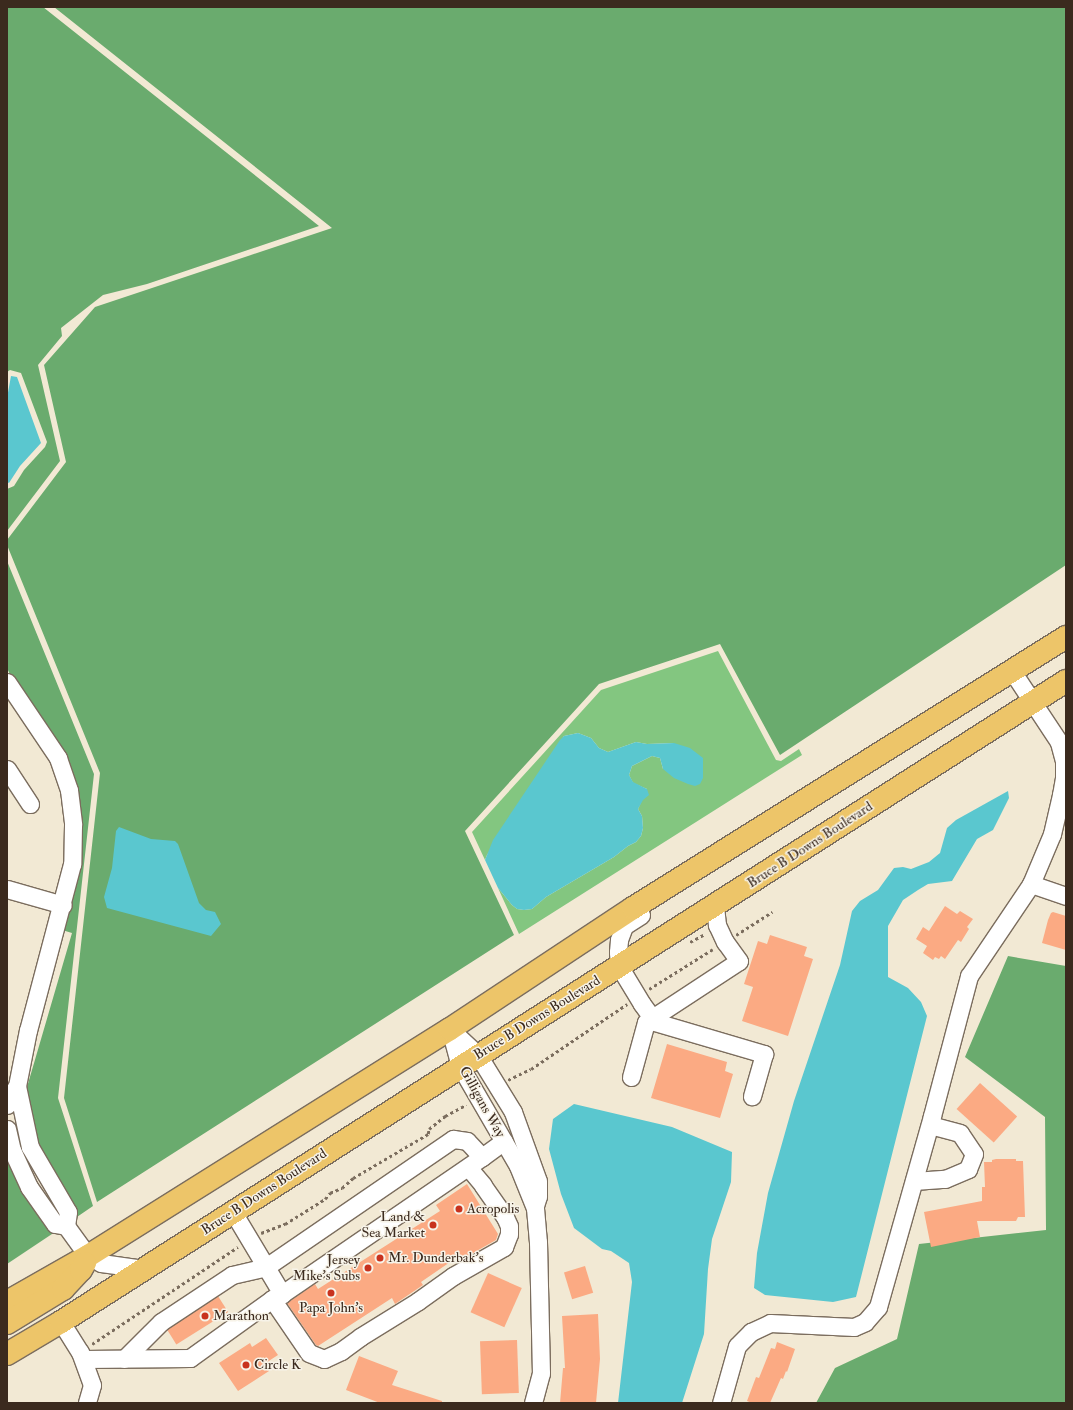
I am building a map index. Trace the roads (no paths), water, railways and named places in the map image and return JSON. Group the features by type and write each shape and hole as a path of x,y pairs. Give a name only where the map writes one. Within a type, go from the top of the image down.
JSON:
{"main road":[{"path":"7,1302 88,1256 450,1029 640,904 1066,636"},
{"name":"Bruce B Downs Boulevard","path":"7,1354 61,1322 1066,681"},
{"path":"7,1323 63,1289 81,1270 88,1256"}],"street":[{"path":"721,1403 737,1346 751,1332 770,1323 854,1327 865,1322 878,1307 930,1125 969,976 1031,884 1059,838 1064,761 1059,742 1012,671"},
{"path":"7,682 58,758 69,790 73,824 72,864 62,905 14,1059 17,1086 30,1147 68,1212 66,1226"},
{"path":"7,769 30,804"},
{"path":"752,1096 764,1054 655,1022 637,997 619,966 619,940 624,926 778,829 784,814"},
{"path":"1031,884 1066,896"},
{"path":"7,889 62,905"},
{"path":"631,1077 646,1022 739,961 725,942 718,925 715,906"},
{"name":"Gilligans Way","path":"450,1029 470,1060 497,1085 513,1112 538,1181 538,1196 535,1208"},
{"name":"Gilligans Way","path":"470,1060 479,1098 518,1166 535,1208 538,1242 541,1372 533,1403"},
{"path":"7,1105 8,1098 17,1086"},
{"path":"914,1181 945,1179 968,1169 974,1154 960,1134 930,1125"},
{"path":"7,1129 12,1150 29,1187 55,1224 66,1226 88,1256 101,1263 144,1269"},
{"path":"124,1359 161,1322 232,1275 266,1267 453,1139 467,1141 483,1185 505,1217 509,1226 509,1234 504,1247 453,1276 418,1301 360,1337 341,1351 324,1358 309,1353 277,1297 266,1267 233,1212"},
{"path":"82,1356 124,1359 190,1358 504,1141"},
{"path":"61,1322 82,1356 92,1385 87,1403"}],"water":[{"path":"11,376 17,377 41,443 20,466 9,483 7,482 7,398"},
{"path":"578,733 591,738 599,748 608,752 636,742 647,744 674,743 690,748 703,758 703,778 700,784 695,786 674,778 663,769 660,758 652,756 632,766 629,775 633,782 647,789 649,795 643,800 638,809 642,816 643,828 641,836 636,842 628,846 614,857 546,897 532,909 517,909 498,888 485,860 493,840 560,740 564,736"},
{"path":"1008,791 1009,798 993,830 977,839 952,881 928,884 903,900 888,926 888,977 908,988 921,1002 927,1016 856,1297 833,1302 765,1295 754,1288 757,1253 768,1193 794,1101 840,965 852,911 860,901 878,890 894,868 903,867 911,869 929,862 940,853 947,828 956,820"},
{"path":"119,827 151,839 175,841 178,844 199,903 206,910 215,912 221,924 211,936 107,908 104,897 112,868 116,831"},
{"path":"574,1104 672,1127 732,1152 731,1182 712,1239 708,1269 704,1334 682,1403 618,1403 632,1282 629,1263 611,1251 602,1249 574,1228 561,1194 549,1149 553,1119"}],"place":[{"name":"Acropolis","path":"459,1209"},
{"name":"Land & Sea Market","path":"433,1225"},
{"name":"Mr. Dunderbak's","path":"380,1258"},
{"name":"Jersey Mike's Subs","path":"368,1268"},
{"name":"Papa John's","path":"331,1293"},
{"name":"Marathon","path":"205,1316"},
{"name":"Circle K","path":"246,1365"}]}
